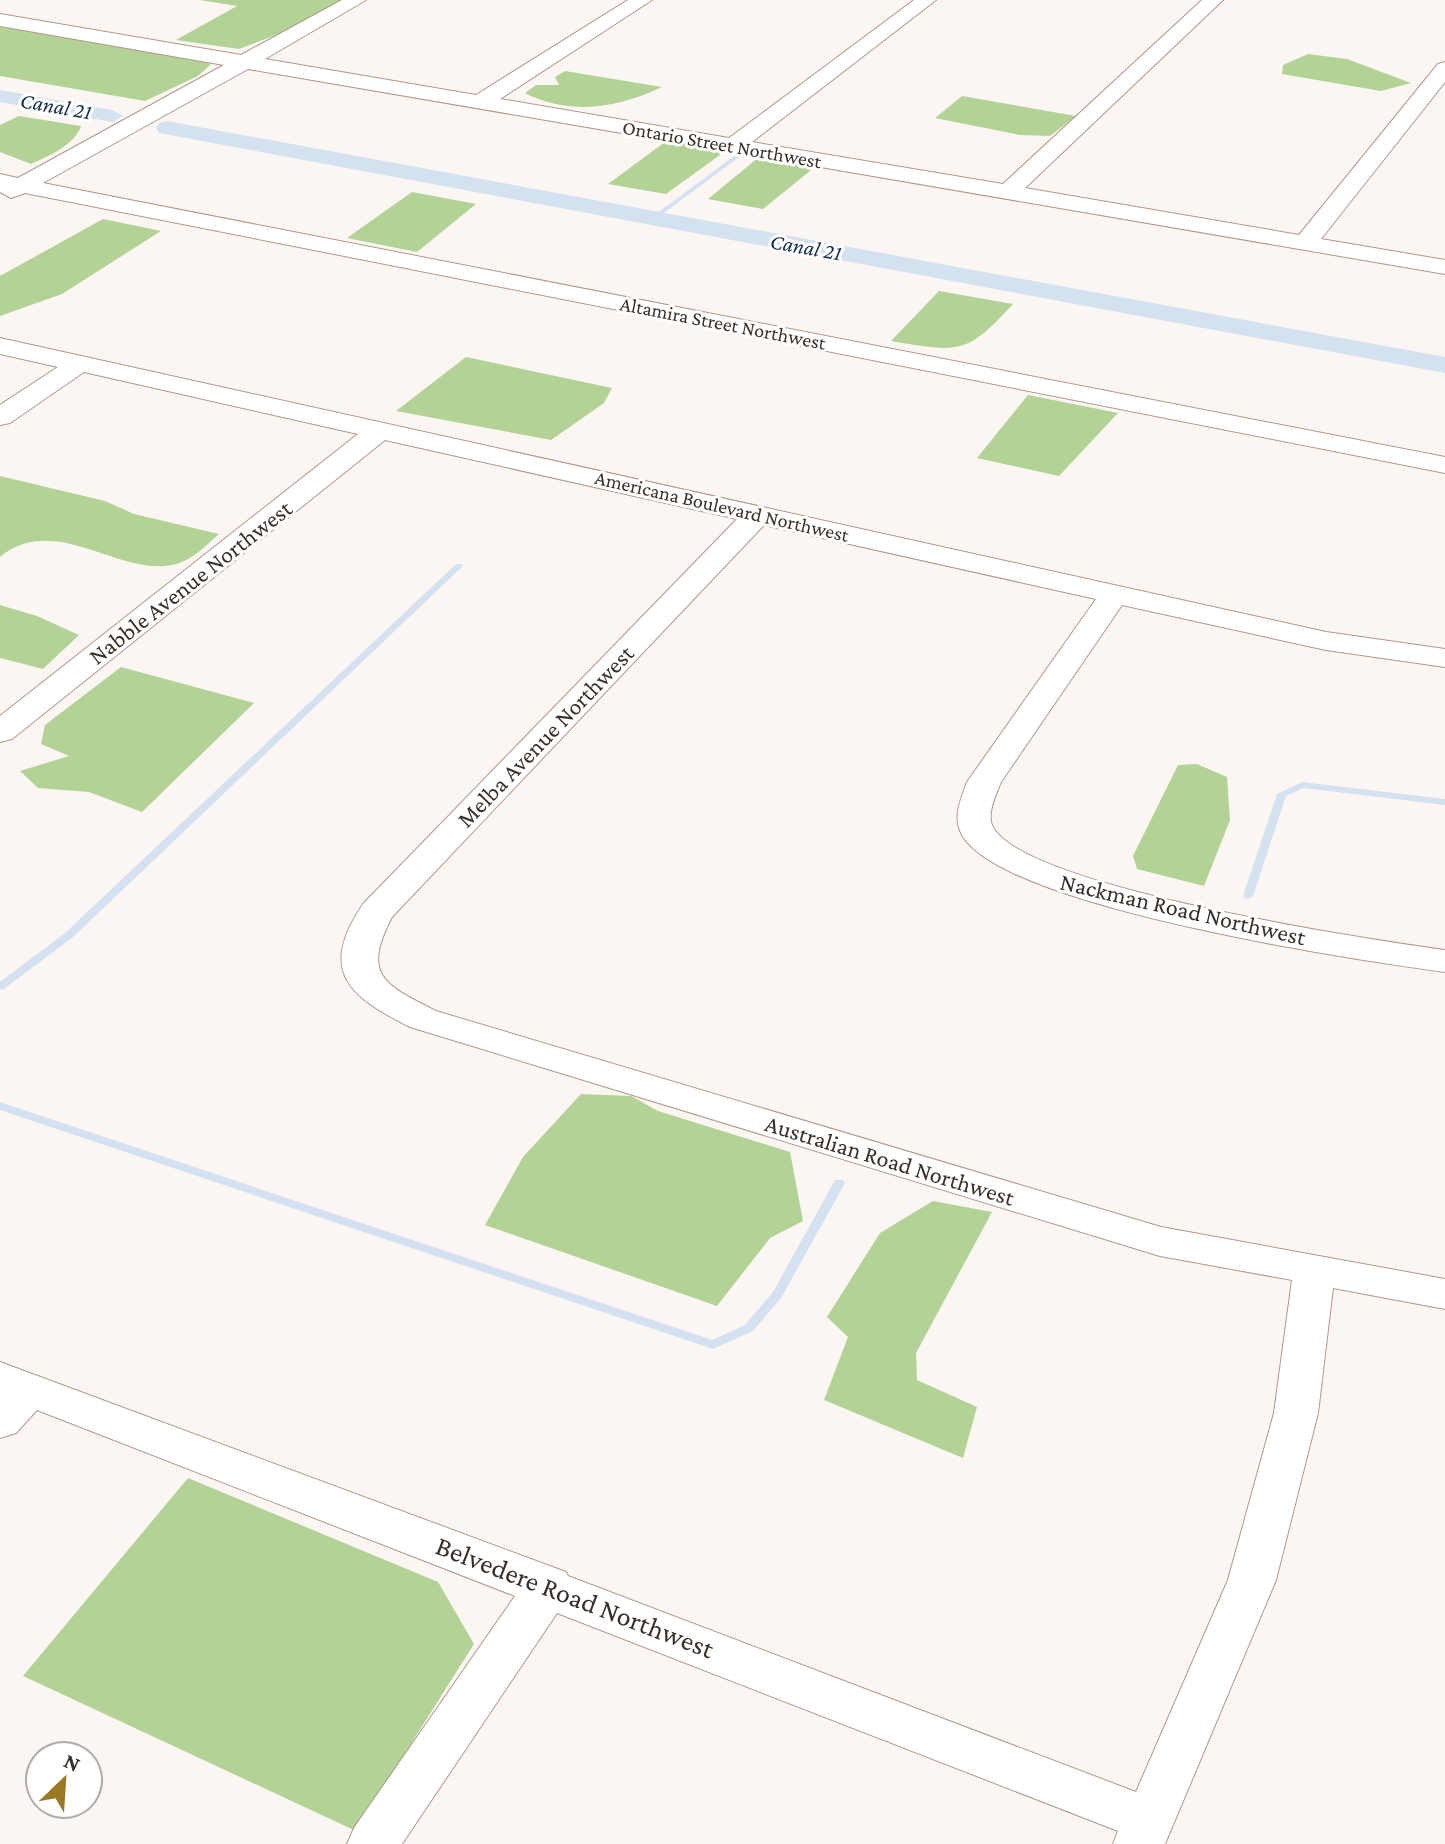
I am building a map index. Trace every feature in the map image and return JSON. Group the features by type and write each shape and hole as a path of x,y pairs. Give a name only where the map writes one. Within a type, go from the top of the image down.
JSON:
{"street":[{"path":"7,188 356,0"},
{"path":"480,102 642,0"},
{"path":"732,146 926,0"},
{"path":"1009,191 1213,0"},
{"name":"Ontario Street Northwest","path":"0,20 1445,267"},
{"path":"1305,243 1445,68"},
{"name":"Altamira Street Northwest","path":"7,188 1445,465"},
{"name":"Americana Boulevard Northwest","path":"0,346 1326,641 1445,658"},
{"path":"0,417 79,364"},
{"name":"Nabble Avenue Northwest","path":"0,732 379,431"},
{"name":"Melba Avenue Northwest","path":"359,971 359,940 376,912 758,514"},
{"name":"Nackman Road Northwest","path":"1114,594 984,782 972,813 980,835 997,853 1043,875 1248,930 1445,961"},
{"name":"Australian Road Northwest","path":"359,971 374,995 423,1019 1160,1241 1445,1294"},
{"path":"1144,1832 1252,1580 1296,1413 1314,1272"},
{"name":"Belvedere Road Northwest","path":"10,1395 549,1586 1144,1832"},
{"path":"373,1844 549,1586"}],"green space":[{"path":"200,0 344,0 284,32 239,49 176,40 237,6"},
{"path":"0,25 192,58 211,64 198,76 145,101 0,76"},
{"path":"1308,54 1347,59 1411,83 1381,91 1282,74 1283,65"},
{"path":"565,71 662,87 611,104 577,107 559,105 525,93 536,85 559,85 555,77"},
{"path":"962,96 1076,116 1050,136 1020,135 935,118"},
{"path":"19,116 81,126 67,145 31,164 0,152 0,125"},
{"path":"665,142 724,152 666,194 608,184"},
{"path":"759,157 815,167 763,209 708,199"},
{"path":"412,192 476,204 417,252 347,238"},
{"path":"103,219 161,231 62,294 0,316 0,276"},
{"path":"939,291 1013,304 984,333 960,346 932,347 891,341"},
{"path":"466,357 612,388 604,403 551,440 396,411"},
{"path":"1028,395 1118,413 1059,476 977,458"},
{"path":"0,476 105,501 134,514 219,534 190,558 168,566 144,565 72,544 47,541 23,544 0,557"},
{"path":"0,605 37,616 79,635 43,669 0,658"},
{"path":"121,667 254,703 142,812 89,792 38,788 20,771 69,756 41,744 45,725"},
{"path":"1197,764 1227,777 1230,820 1204,886 1137,869 1133,856 1178,765"},
{"path":"581,1094 631,1096 658,1111 790,1152 803,1221 770,1238 717,1306 485,1225 523,1157"},
{"path":"933,1201 992,1212 916,1353 917,1380 977,1407 963,1458 824,1400 848,1337 827,1317 880,1233"},
{"path":"188,1478 438,1582 474,1644 356,1831 23,1676"}],"waterway":[{"name":"Canal 21","path":"0,96 112,116"},
{"name":"Canal 21","path":"167,128 1445,365"},
{"path":"654,218 740,154"},
{"path":"0,987 69,935 459,566"},
{"path":"1248,896 1282,794 1302,785 1445,802"},
{"path":"0,1106 713,1345 749,1328 777,1295 839,1183"}]}
